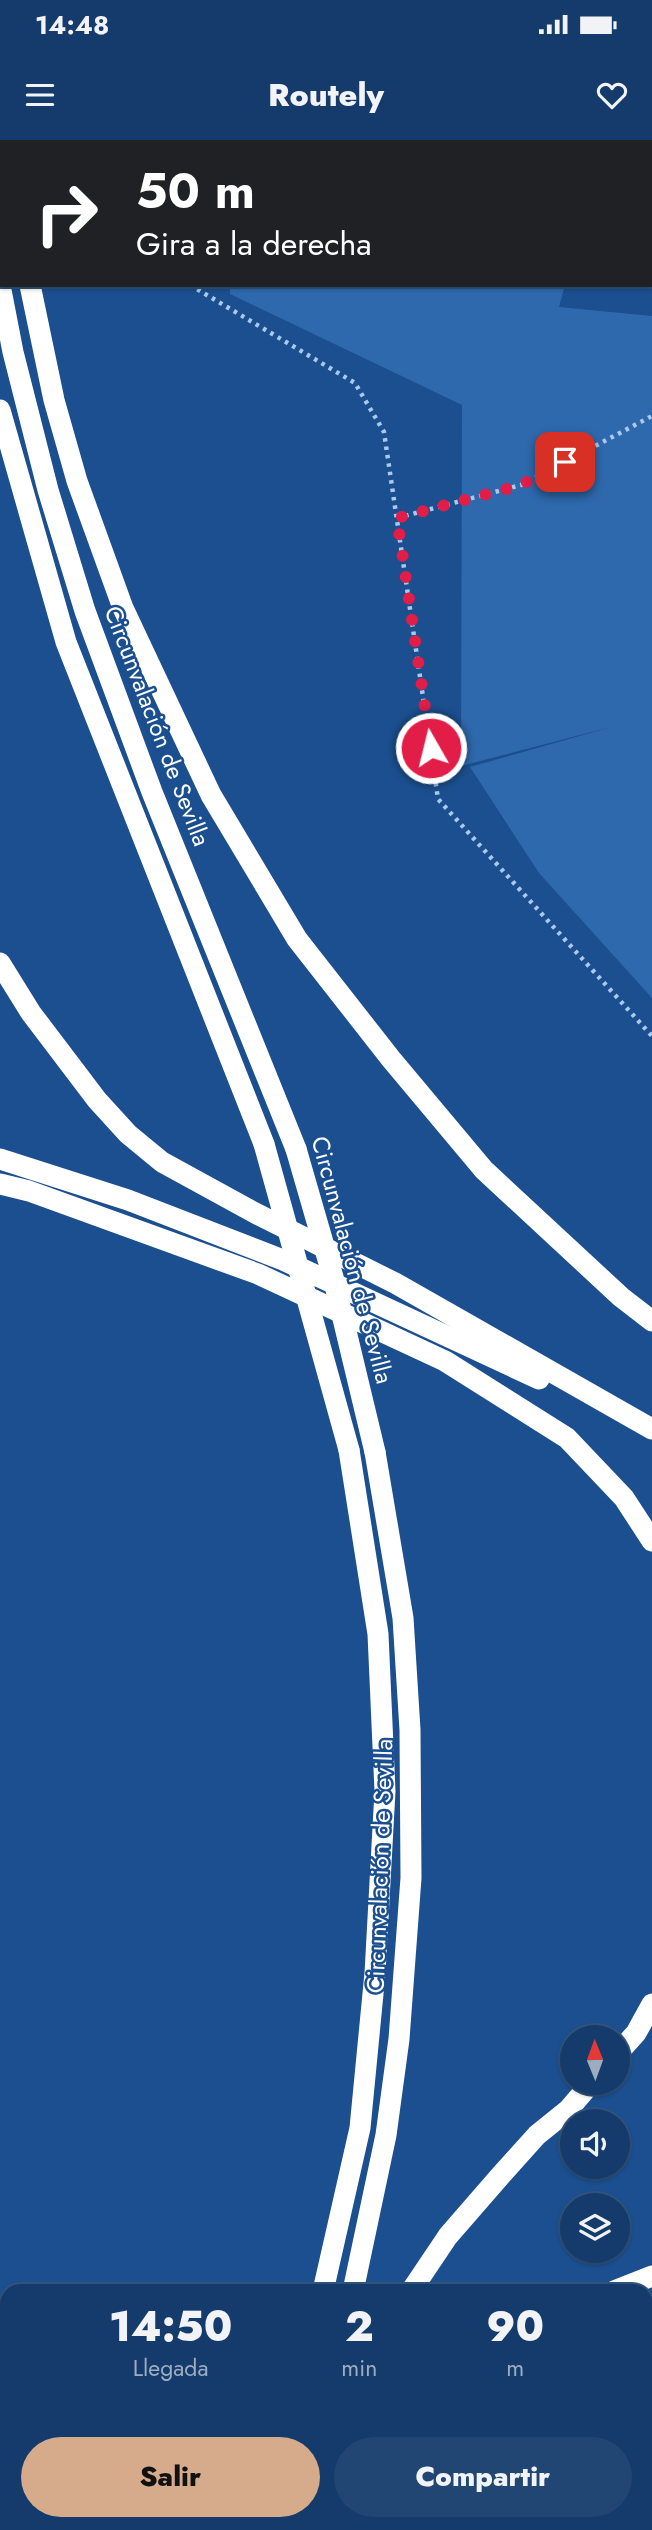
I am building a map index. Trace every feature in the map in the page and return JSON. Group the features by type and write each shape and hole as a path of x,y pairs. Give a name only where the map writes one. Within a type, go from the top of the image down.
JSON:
{"highway":[{"name":"Circunvalación de Sevilla","path":"0,287 13,352 48,490 85,611 152,792 296,1149 333,1277 375,1452 403,1618 410,1730 411,1878 399,2039 392,2094 354,2284"},
{"path":"30,287 54,400 77,481 123,608 211,795 297,939 391,1059 484,1170 621,1297 652,1321"},
{"path":"0,410 66,642 264,1143 349,1450 378,1634 386,1791 375,1973 360,2128 325,2284"},
{"path":"0,963 31,1013 97,1100 128,1133 162,1162 257,1214 395,1283 652,1430"},
{"path":"0,1159 128,1200 283,1261 652,1430"},
{"path":"0,1184 29,1191 258,1274 445,1362 566,1438 624,1498 652,1541"},
{"path":"630,2040 652,2004"},
{"path":"416,2284 448,2236 501,2175 537,2135 568,2110 581,2095"},
{"path":"632,2284 652,2276"}],"path":[{"path":"193,287 355,383 384,432 439,799 652,1036"},
{"path":"397,518 521,485 652,416"}],"shaded area":[{"path":"230,287 564,287 559,307 652,316 652,998 539,873 470,767 611,727 461,766 462,405 230,294"}],"route":[{"path":"431,748 397,518 521,485 565,462"}]}
